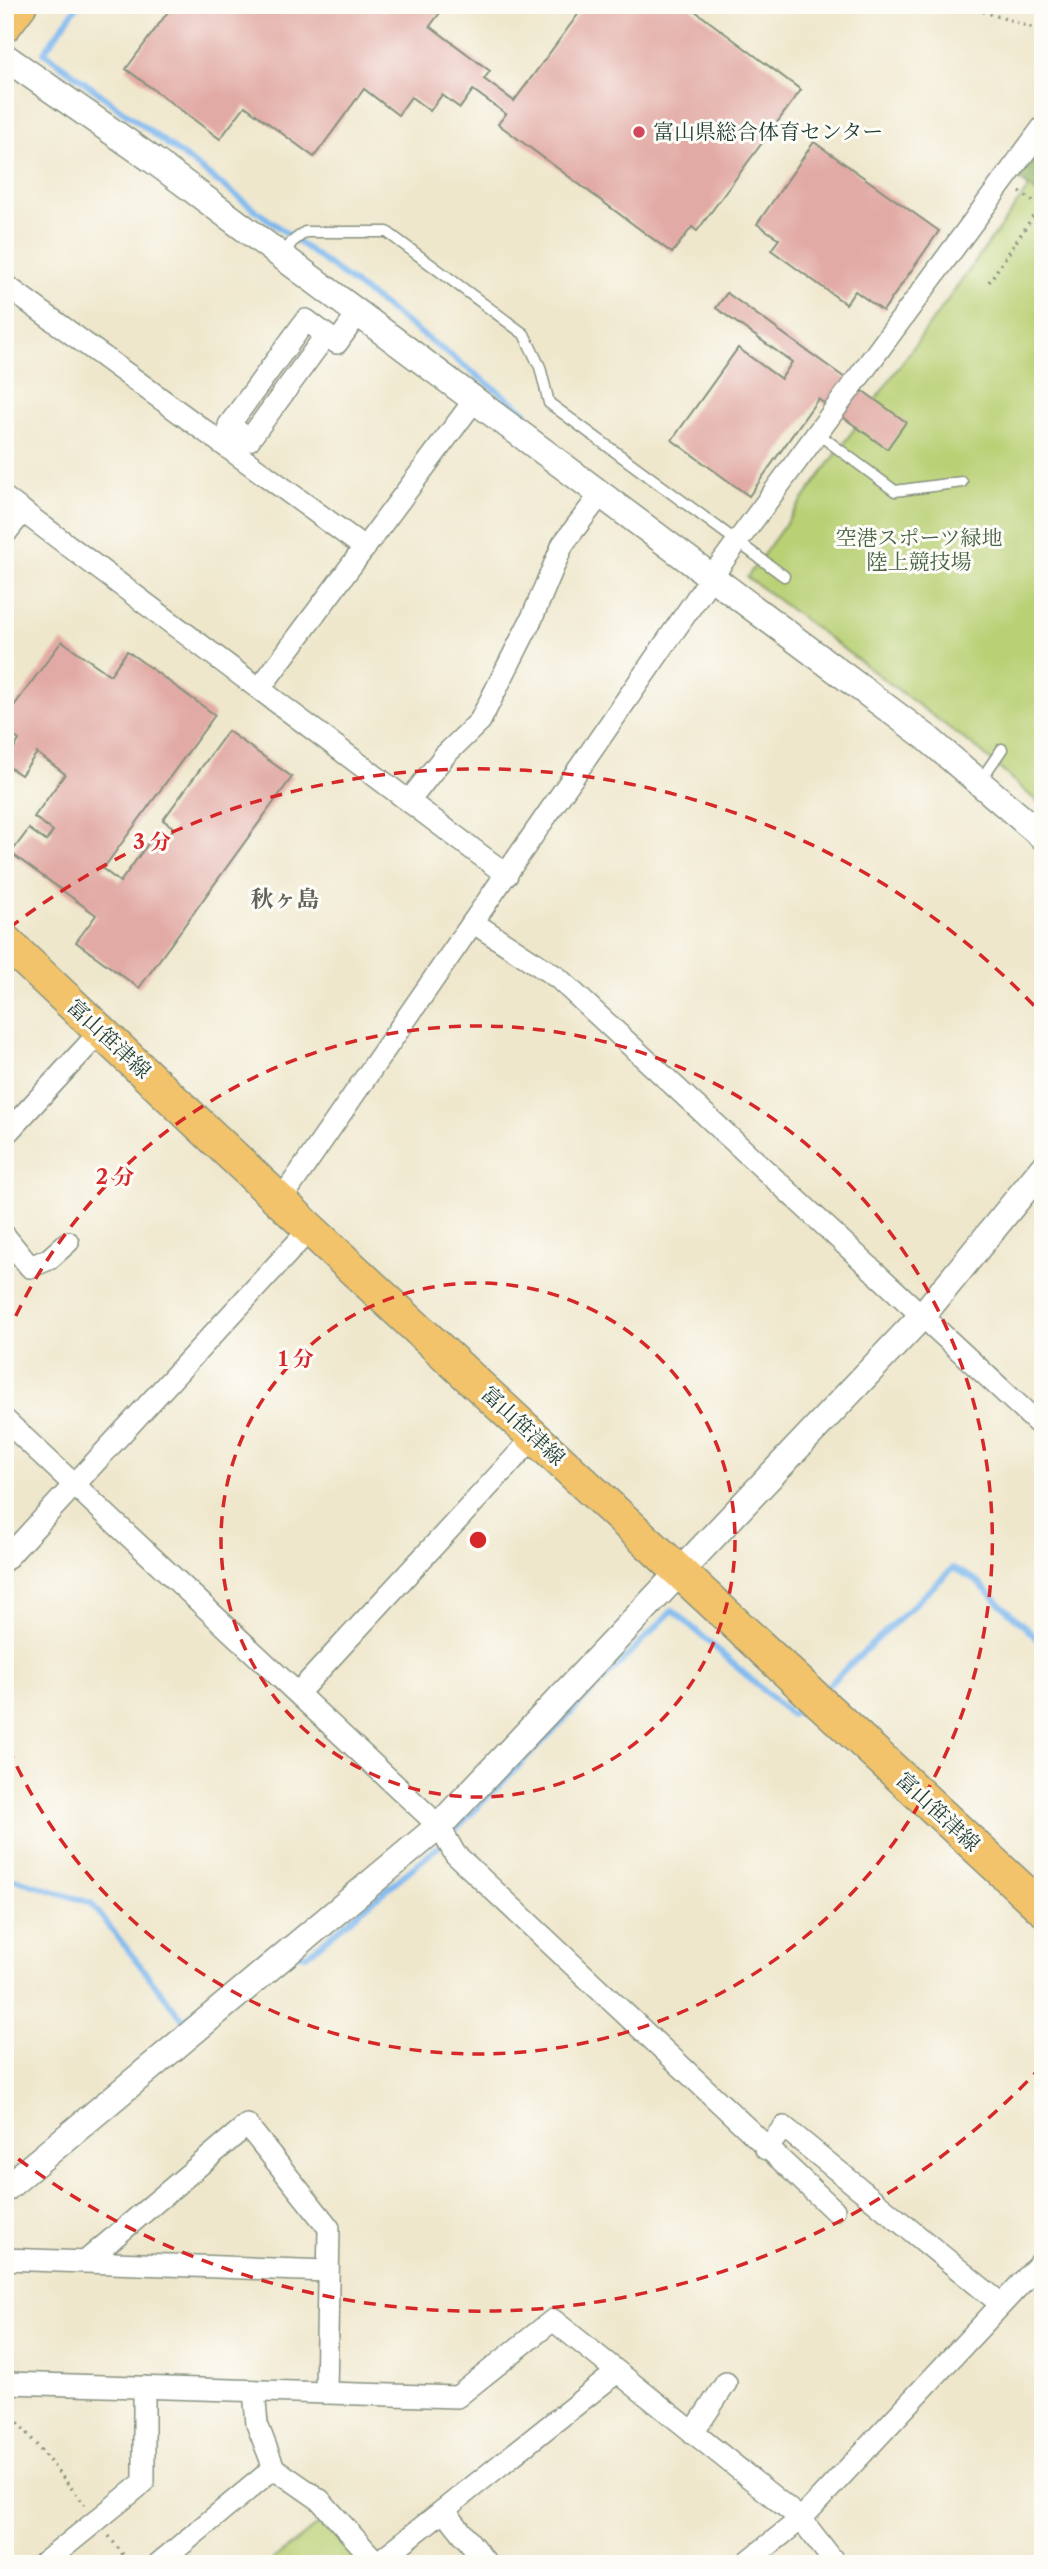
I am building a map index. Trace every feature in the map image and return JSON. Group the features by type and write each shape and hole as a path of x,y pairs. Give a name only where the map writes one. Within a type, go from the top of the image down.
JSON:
{"main road":[{"path":"5,25 20,5"},
{"name":"富山笹津線","path":"5,941 310,1229 1043,1909"}],"street":[{"path":"5,57 286,250 357,314 712,576 980,781 1043,837"},
{"path":"281,1200 712,576 968,220 1043,127"},
{"path":"5,285 235,440 365,548"},
{"path":"235,440 229,425 306,320 337,343 357,314"},
{"path":"260,688 474,402"},
{"path":"409,801 445,755 480,721 532,618 563,544 601,494"},
{"path":"5,498 507,875"},
{"path":"5,534 23,510"},
{"path":"474,923 558,978 1043,1428"},
{"path":"5,1135 101,1031"},
{"path":"5,2189 439,1826 922,1316 1043,1168"},
{"path":"5,1560 310,1229"},
{"path":"5,1236 30,1266 49,1259 68,1242"},
{"path":"5,1420 439,1826 455,1854 834,2210"},
{"path":"298,1693 534,1437"},
{"path":"86,2261 247,2125 329,2228 326,2393"},
{"path":"766,2149 784,2127 1001,2304"},
{"path":"5,2259 328,2271"},
{"path":"745,2564 801,2519 1043,2260"},
{"path":"8,2383 457,2397 553,2320 801,2519 836,2564"},
{"path":"254,2391 257,2424 274,2468 320,2500 377,2563 617,2372"},
{"path":"693,2432 726,2383"},
{"path":"43,2564 144,2482 144,2387"},
{"path":"158,2564 274,2468"},
{"path":"444,2510 487,2564"}],"lane":[{"path":"286,250 302,235 387,232 524,334 540,367 549,403 739,540 784,576"},
{"path":"817,433 895,491 962,482"},
{"path":"980,781 1002,749"}],"path":[{"path":"963,5 1043,31"},
{"path":"989,282 1041,204 999,182"},
{"path":"5,2406 130,2564"}],"green space":[{"path":"1043,147 1043,194 1041,196 1019,179"},
{"name":"空港スポーツ緑地 陸上競技場","path":"1043,168 1043,807 980,751 747,577"},
{"path":"325,2519 361,2564 268,2564"}],"building":[{"name":"富山県総合体育センター","path":"173,5 376,5 384,11 388,5 446,5 430,26 490,71 484,79 514,101 585,5 687,5 801,90 697,231 692,227 672,253 498,124 506,114 473,90 460,108 442,95 430,111 411,97 398,115 364,89 314,157 245,106 220,139 126,69"},
{"path":"814,142 939,231 883,311 855,291 846,304 771,250 779,239 757,224"},
{"path":"727,293 906,422 887,449 818,399 749,496 672,440 738,348 781,379 792,362 716,308"},
{"path":"62,641 110,675 127,651 215,715 103,869 120,882 150,841 160,848 174,828 163,820 228,731 292,777 139,988 76,942 96,915 11,853 29,829 46,841 53,831 34,817 65,774 37,753 21,775 5,764 19,740 5,730 5,718"}],"waterway":[{"path":"78,5 44,52 526,412"},
{"path":"822,1691 953,1568 974,1579 1043,1644"},
{"path":"450,1835 673,1610 791,1715 808,1702"},
{"path":"298,1954 307,1955 443,1843"},
{"path":"5,1876 91,1903 184,2021 263,1953 273,1954"}],"place":[{"name":"富山県総合体育センター","path":"639,132"}],"district":[{"name":"秋ヶ島","path":"285,899"}]}
